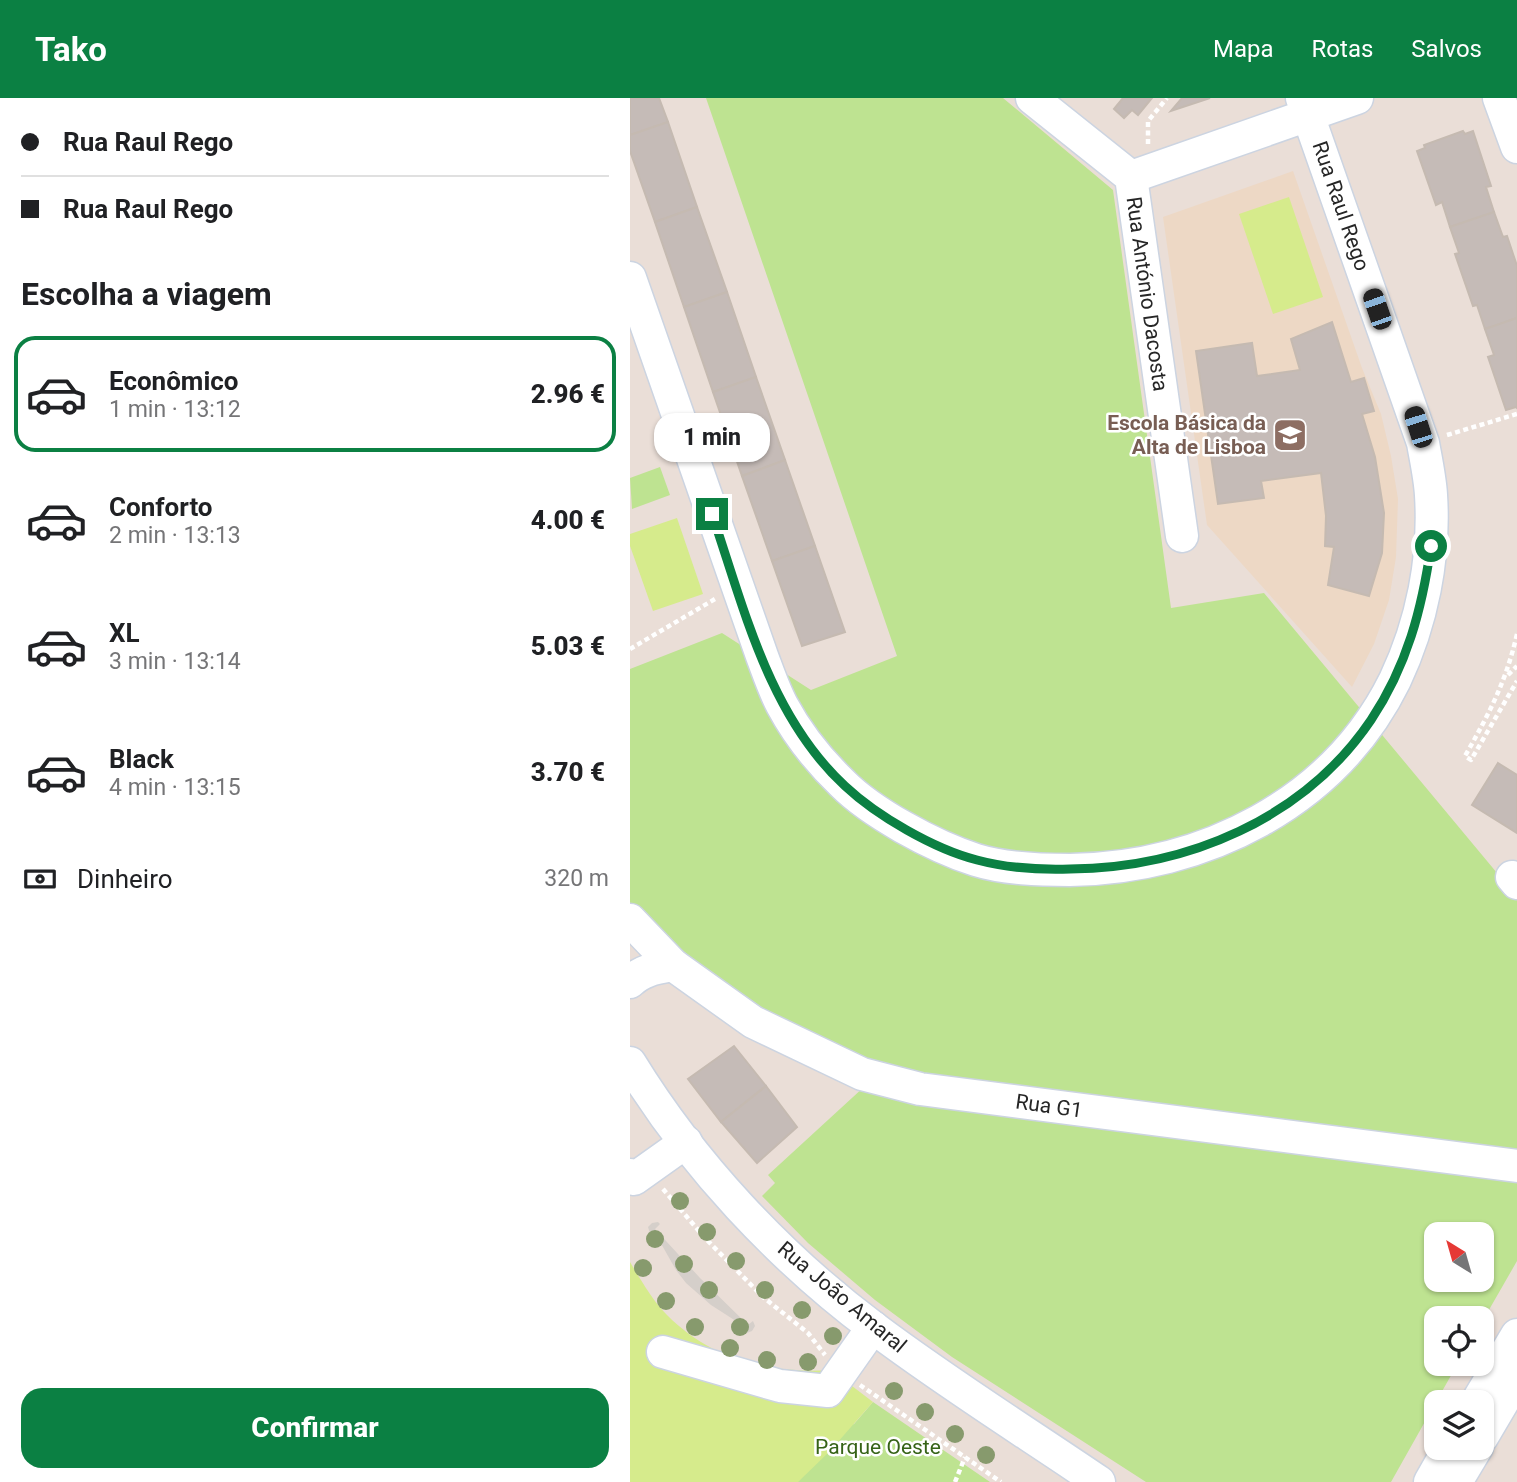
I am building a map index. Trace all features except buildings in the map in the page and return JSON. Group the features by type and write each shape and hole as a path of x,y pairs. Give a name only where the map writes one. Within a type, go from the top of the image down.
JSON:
{"street":[{"name":"Rua António Dacosta","path":"1032,98 1131,177 1182,536"},
{"path":"1131,177 1306,106 1357,98"},
{"path":"1499,98 1517,146"},
{"name":"Rua Raul Rego","path":"630,278 737,587 782,705 812,749 844,785 882,815 927,840 977,860 1038,870 1100,869 1153,862 1212,845 1256,824 1300,795 1328,770 1370,721 1394,681 1412,637 1424,592 1431,546 1431,494 1423,443 1306,106"},
{"name":"Rua G1","path":"630,920 673,965 753,1022 862,1074 920,1089 1517,1166"},
{"path":"630,982 636,976 653,969 673,965"},
{"name":"Rua João Amaral","path":"630,1063 686,1142 743,1209 784,1251 873,1327 1099,1482"},
{"path":"638,1172 686,1142"},
{"path":"663,1352 780,1386 828,1391 873,1327"},
{"path":"1484,1390 1517,1335"},
{"path":"1494,1417 1517,1378"},
{"path":"1430,1482 1443,1460"},
{"path":"1456,1482 1469,1460"}],"path":[{"path":"1148,121 1167,98"},
{"path":"1423,443 1517,415"},
{"path":"630,649 737,587"},
{"path":"1517,634 1505,678 1465,756 1471,760 1517,681"},
{"path":"1505,678 1517,666"},
{"path":"638,1172 763,1297 808,1334 834,1367 1001,1482"},
{"path":"955,1482 965,1457"}],"shaded area":[{"name":"Escola Básica da Alta de Lisboa","path":"1293,171 1362,368 1381,414 1398,499 1396,557 1389,600 1374,644 1352,687 1207,525 1163,217"},
{"path":"658,1222 660,1224 655,1229 700,1278 748,1325 753,1321 755,1326 752,1331 747,1333 737,1329 739,1323 711,1305 686,1283 659,1240 653,1243 648,1227"}],"green space":[{"path":"706,98 1003,98 1113,190 1171,608 1264,593 1517,897 1517,1261 1491,1306 1424,1306 1424,1376 1451,1376 1443,1390 1424,1390 1424,1423 1391,1482 1146,1482 952,1357 875,1300 808,1243 762,1196 775,1183 768,1175 865,1086 772,1045 630,912 630,669 722,633 811,690 897,656"},
{"path":"1289,197 1323,297 1273,314 1239,214"},
{"path":"660,467 670,495 632,509 630,478"},
{"path":"677,518 703,594 653,611 630,546 630,534"},
{"path":"630,1262 667,1315 703,1343 743,1361 764,1366 808,1371 831,1370 873,1402 798,1482 630,1482"},
{"name":"Parque Oeste","path":"873,1402 990,1482 652,1482 854,1424"}],"place":[{"name":"Escola Básica da Alta de Lisboa","path":"1290,435"}],"route":[{"path":"712,514 782,705 812,749 844,785 882,815 927,840 977,860 1038,870 1100,869 1153,862 1212,845 1256,824 1300,795 1337,761 1370,721 1394,681 1412,637 1424,592 1431,546"}]}
